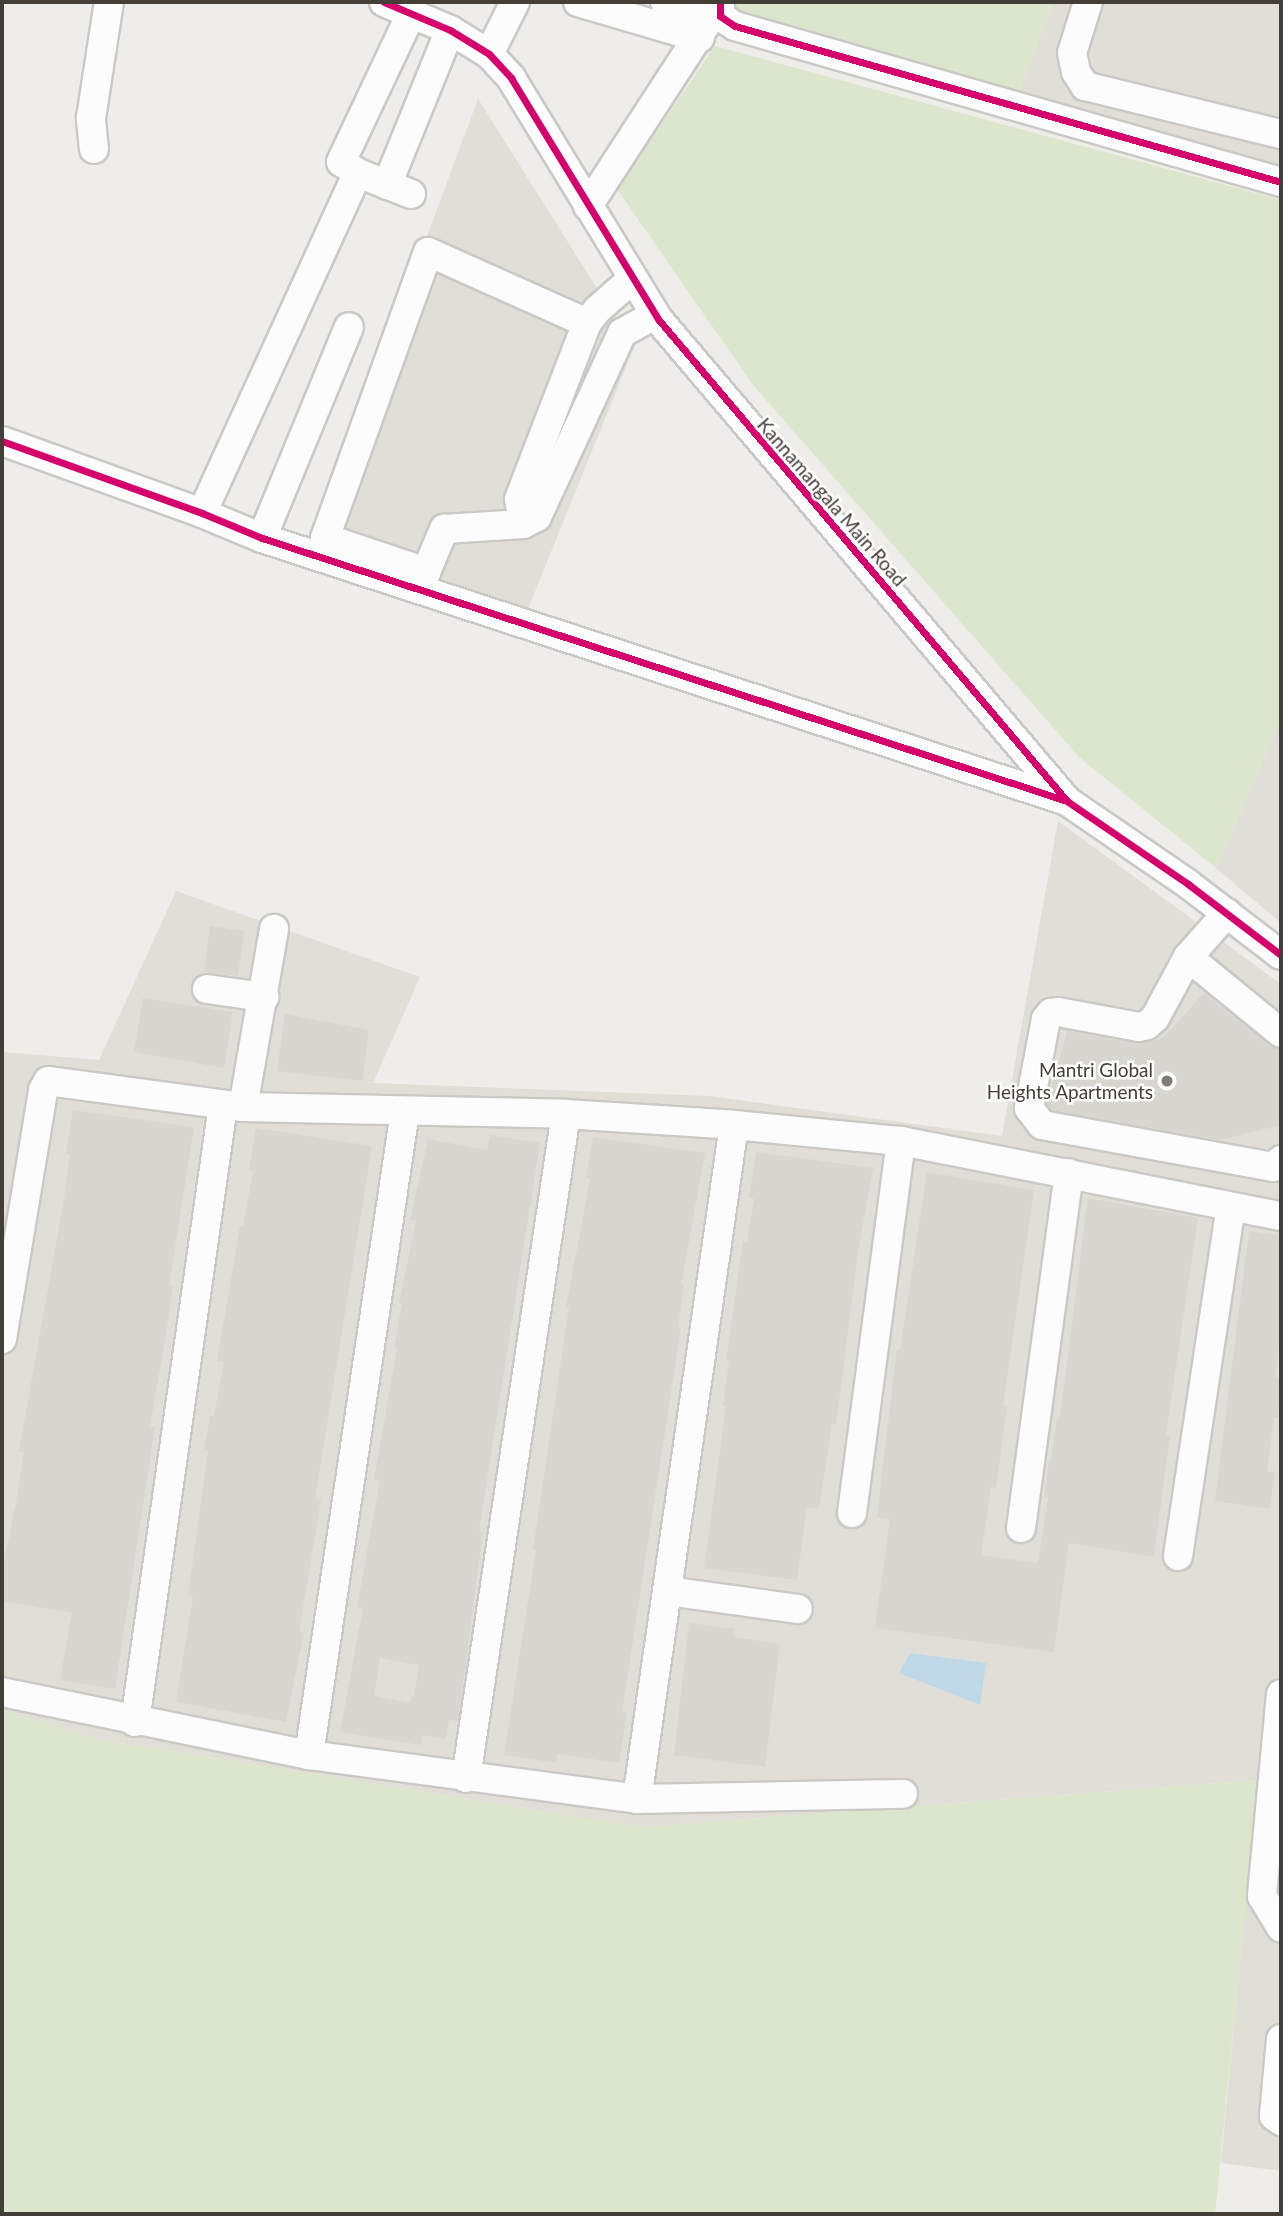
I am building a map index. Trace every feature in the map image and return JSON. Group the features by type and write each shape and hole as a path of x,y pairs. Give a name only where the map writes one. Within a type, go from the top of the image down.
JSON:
{"street":[{"path":"94,149 91,118 109,2"},
{"name":"Kannamangala Main Road","path":"383,2 450,30 489,54 511,78 655,315 696,368 1067,801 1227,913 1281,955"},
{"path":"489,54 515,2"},
{"path":"578,2 720,16 735,26 1281,182"},
{"path":"665,2 713,15"},
{"path":"1088,2 1072,53 1076,72 1085,86 1281,134"},
{"path":"412,12 341,162 358,173 399,190 450,30"},
{"path":"588,206 713,15"},
{"path":"202,513 358,173"},
{"path":"587,323 428,252 325,538 426,572 444,529 523,524 537,517 622,333 655,315"},
{"path":"523,524 519,499 587,323 597,310 632,280"},
{"path":"262,538 349,327"},
{"path":"2,441 202,513 262,538 1067,801"},
{"path":"1227,913 1188,957 1155,1018 1147,1024 1139,1027 1051,1013 1046,1020 1029,1108 1042,1125 1273,1167 1281,1160"},
{"path":"135,1722 233,1106 264,997 274,929"},
{"path":"1188,957 1281,1033"},
{"path":"207,989 264,997"},
{"path":"2,1339 43,1090 48,1081 233,1106 566,1114 734,1125 901,1141 1281,1216"},
{"path":"309,1755 405,1111"},
{"path":"467,1778 566,1114"},
{"path":"637,1800 734,1125"},
{"path":"852,1513 901,1141"},
{"path":"1021,1528 1069,1173"},
{"path":"1178,1556 1231,1207"},
{"path":"668,1591 798,1609"},
{"path":"2,1692 135,1722 309,1755 637,1800 903,1794"},
{"path":"1281,1693 1262,1896 1281,1928"},
{"path":"1281,2039 1274,2116 1281,2121"}],"shaded area":[{"path":"1053,2 1281,2 1281,166 1017,96"},
{"path":"478,99 634,347 528,609 312,544"},
{"path":"1281,719 1281,923 1216,868"},
{"path":"1058,821 1281,984 1281,2171 1221,2163 1257,1780 642,1827 95,1739 2,1710 2,1052 99,1060 176,891 420,977 373,1083 709,1096 1002,1136"}],"green space":[{"path":"733,2 1053,2 1017,96 729,9"},
{"path":"715,46 1281,200 1281,719 1216,868 1079,757 753,385 617,189"},
{"path":"2,1710 95,1739 642,1827 1258,1780 1215,2214 2,2214"}],"water":[{"path":"910,1653 986,1663 980,1705 899,1673"}],"building":[{"path":"210,926 244,931 238,976 204,972"},
{"name":"Mantri Global Heights Apartments","path":"1204,993 1270,1046 1281,1050 1281,1125 1219,1140 1051,1110 1047,1104 1067,1031 1136,1043 1151,1041 1164,1037"},
{"path":"143,998 233,1012 224,1068 134,1052"},
{"path":"285,1014 369,1030 362,1081 277,1071"},
{"path":"73,1110 194,1127 169,1286 173,1286 166,1334 150,1426 155,1427 115,1689 60,1680 72,1613 2,1601 2,1571 24,1452 19,1451 64,1199 70,1154 66,1153"},
{"path":"256,1128 372,1146 315,1499 321,1500 299,1632 304,1633 286,1722 176,1702 193,1597 188,1596 208,1451 204,1451 224,1362 217,1361 240,1226 243,1227 253,1171 249,1170"},
{"path":"490,1135 540,1143 479,1531 483,1532 458,1721 449,1720 446,1739 422,1735 421,1745 340,1732 363,1608 357,1607 380,1480 374,1479 397,1348 394,1347 402,1304 399,1303 416,1221 410,1220 428,1139 487,1150","holes":["380,1658 419,1665 414,1697 411,1696 410,1703 374,1696"]},
{"path":"593,1137 705,1153 681,1285 684,1285 678,1327 681,1327 622,1712 627,1713 619,1763 557,1754 556,1763 504,1755 536,1550 533,1550 569,1307 566,1307 590,1179 586,1178"},
{"path":"756,1152 873,1168 858,1252 836,1425 832,1424 819,1509 807,1507 797,1580 704,1568 726,1407 723,1406 729,1361 726,1361 743,1241 747,1242 754,1199 749,1198"},
{"path":"927,1172 1034,1190 1003,1406 1007,1407 996,1488 991,1487 981,1555 1038,1563 1048,1498 1044,1497 1057,1417 1060,1417 1088,1198 1198,1218 1166,1434 1170,1435 1154,1557 1069,1543 1054,1652 875,1628 890,1519 877,1517 882,1472 897,1350 900,1350"},
{"path":"1249,1231 1281,1236 1281,1330 1275,1377 1281,1378 1281,1397 1278,1418 1274,1417 1267,1471 1275,1472 1270,1509 1215,1501"},
{"path":"689,1623 735,1629 734,1637 780,1644 765,1767 674,1755"}],"cycle path":[{"path":"384,2 450,30 489,54 511,78 658,319 1067,801 1188,884 1281,955"},
{"path":"720,2 720,16 735,26 1281,182"},
{"path":"2,441 202,513 262,538 1067,801"}],"place":[{"name":"Mantri Global Heights Apartments","path":"1167,1081"}]}
